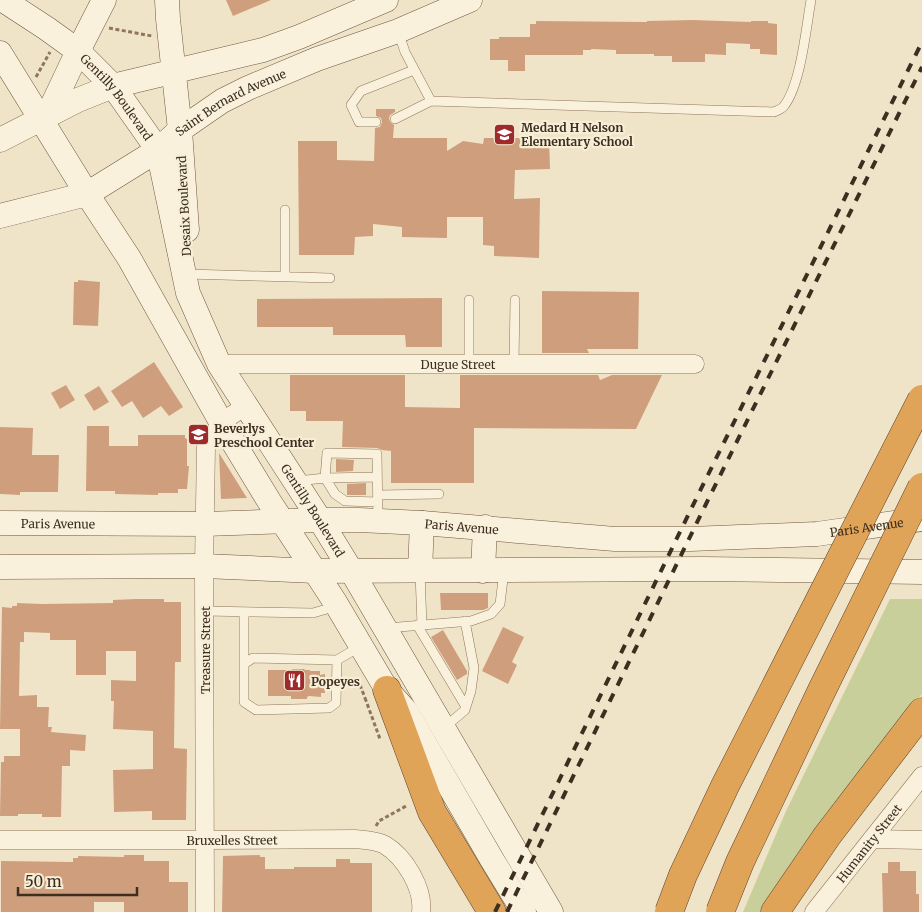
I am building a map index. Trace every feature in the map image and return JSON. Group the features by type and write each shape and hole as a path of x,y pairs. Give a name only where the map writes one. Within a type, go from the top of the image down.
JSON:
{"highway":[{"path":"669,912 683,876 725,786 922,399"},
{"path":"720,912 740,862 922,487"},
{"path":"387,690 432,812 492,912"},
{"path":"775,912 827,836 922,712"}],"street":[{"path":"42,120 52,106 104,0"},
{"name":"Desaix Boulevard","path":"167,0 180,130 187,230 188,284"},
{"path":"0,140 78,100 113,86 263,50 386,0"},
{"name":"Saint Bernard Avenue","path":"0,216 87,194 158,150 180,130 222,101 317,59 398,30 470,0"},
{"name":"Gentilly Boulevard","path":"11,2 78,51 113,86 158,150 188,284 220,364 320,520 386,628 551,912"},
{"path":"0,53 129,258 221,422 282,521 337,606 387,690 406,711 524,912"},
{"name":"Dugue Street","path":"220,364 695,364"},
{"name":"Treasure Street","path":"205,912 204,566 206,447 221,422 246,406"},
{"name":"Paris Avenue","path":"0,523 205,524 320,520 378,506 422,523 615,538 691,538 817,534 922,519"},
{"path":"420,571 422,523"},
{"path":"485,527 493,571"},
{"path":"0,567 204,566 314,572 703,569 922,572"},
{"name":"Humanity Street","path":"814,912 922,776"},
{"path":"872,839 922,840"},
{"name":"Bruxelles Street","path":"0,840 370,840 385,845 406,865 420,892 421,912"}],"lane":[{"path":"395,119 432,101 774,112 783,108 791,94 800,64 811,0"},
{"path":"398,30 405,52 432,101"},
{"path":"376,122 359,122 351,105 361,91 414,70"},
{"path":"285,210 285,277"},
{"path":"188,284 285,277 330,278"},
{"path":"469,300 469,364"},
{"path":"514,364 515,300"},
{"path":"378,506 377,454 327,453 325,478 335,494 345,501 378,506 439,494"},
{"path":"295,481 325,478 377,477"},
{"path":"420,571 420,625 466,707"},
{"path":"386,628 471,621 491,614 500,604 493,571"},
{"path":"205,611 313,613 337,606"},
{"path":"244,612 244,702 256,710 329,708 336,703 337,660"},
{"path":"444,728 465,710 471,691 474,668 465,621"},
{"path":"244,664 253,658 337,660 361,646"}],"path":[{"path":"101,27 158,37"},
{"path":"33,82 51,51"},
{"path":"381,740 365,698 387,690"},
{"path":"370,840 378,820 410,804"}],"green space":[{"path":"890,599 922,599 922,694 764,912 743,912 786,811"}],"building":[{"path":"226,0 271,0 233,16"},
{"path":"693,20 768,21 768,23 777,24 777,55 760,54 760,49 750,49 750,44 726,43 726,55 705,54 705,62 672,62 672,56 616,54 616,50 591,49 583,50 583,55 525,55 525,71 508,71 508,60 490,60 490,39 499,39 499,37 530,37 530,24 536,24 536,21 647,22"},
{"path":"376,109 395,109 395,112 389,118 390,122 394,125 393,138 447,138 447,151 463,141 483,144 484,138 549,138 550,169 515,170 514,199 540,198 539,258 494,256 494,246 483,245 483,217 447,217 447,238 402,237 402,227 373,224 373,236 355,237 354,255 299,255 298,141 337,141 337,160 374,161 375,128 380,127 382,122 381,118 376,116"},
{"path":"78,280 100,282 98,326 73,325 74,282 78,282"},
{"path":"542,291 639,292 638,349 587,349 589,353 542,353"},
{"path":"442,298 442,347 406,347 405,335 333,335 333,327 257,327 257,299"},
{"path":"154,362 183,407 169,416 161,406 143,418 132,401 122,407 111,391"},
{"path":"290,375 405,375 405,407 460,408 460,375 598,375 600,380 612,375 662,375 636,429 474,428 474,483 391,483 391,451 377,448 342,447 343,421 306,421 306,411 290,411"},
{"path":"66,385 75,400 60,409 51,393"},
{"path":"99,386 109,402 94,411 84,395"},
{"path":"87,426 109,426 109,446 138,446 138,435 185,435 187,439 187,466 189,466 187,489 178,489 178,493 158,493 158,495 115,494 115,491 86,491"},
{"path":"0,427 33,428 32,455 59,455 58,492 20,492 20,495 0,494"},
{"path":"219,453 247,498 221,499"},
{"path":"336,459 354,460 353,471 336,472"},
{"path":"366,483 366,495 347,495 347,484"},
{"path":"440,593 488,593 488,608 483,610 441,610"},
{"path":"164,599 164,602 181,602 181,662 175,662 174,748 187,749 186,820 152,820 152,811 114,812 113,770 153,769 153,731 113,729 114,701 111,701 111,680 136,681 136,651 106,651 106,675 76,675 76,640 50,640 50,633 24,632 24,642 20,642 19,696 37,695 37,707 49,707 48,727 52,727 51,732 86,735 85,751 70,750 70,766 62,766 61,817 42,817 42,814 0,816 1,762 4,762 4,756 20,756 20,729 0,729 2,607 12,608 12,606 17,606 17,603 113,603 113,600"},
{"path":"503,627 524,637 512,662 517,665 508,684 482,671"},
{"path":"443,630 467,671 467,674 457,680 431,637"},
{"path":"268,670 320,671 320,675 325,674 325,693 321,693 321,697 309,696 307,699 291,699 291,696 268,696"},
{"path":"124,855 144,855 144,861 169,861 169,882 188,882 188,912 124,912 124,902 94,902 94,912 1,912 1,861 73,862 73,858 78,858 78,856 124,857"},
{"path":"260,855 260,857 265,857 265,869 336,867 336,859 350,859 350,863 372,863 372,912 222,912 223,856"},
{"path":"888,862 900,862 900,871 916,871 916,894 919,894 919,912 883,912 882,873 888,873"}],"railway":[{"path":"495,912 696,499 922,42"},
{"path":"507,912 922,67"}],"place":[{"name":"Medard H Nelson Elementary School","path":"505,134"},
{"name":"Beverlys Preschool Center","path":"198,435"},
{"name":"Popeyes","path":"295,681"}]}
